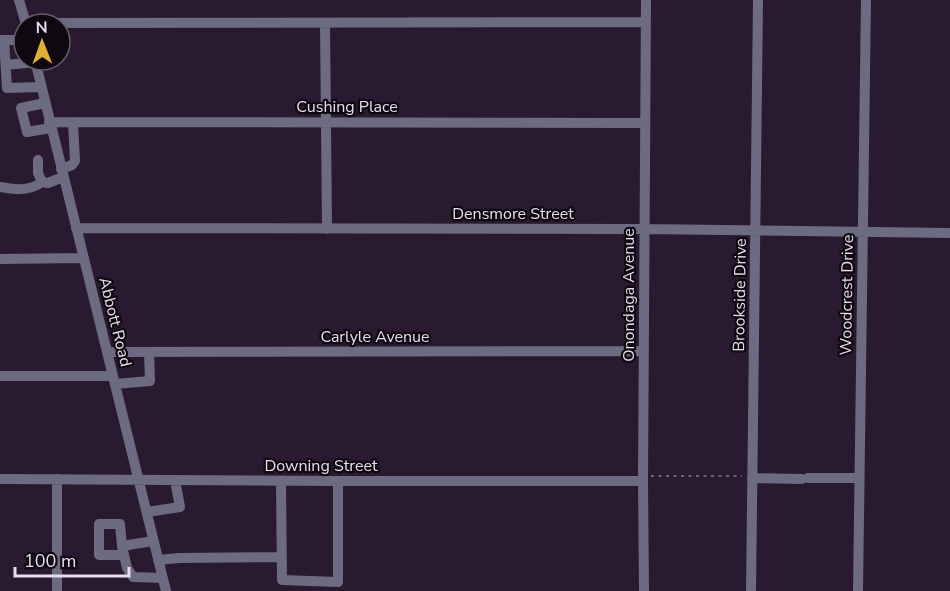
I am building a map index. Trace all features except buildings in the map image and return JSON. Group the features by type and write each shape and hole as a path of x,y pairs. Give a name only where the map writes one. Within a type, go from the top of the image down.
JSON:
{"street":[{"name":"Onondaga Avenue","path":"644,591 646,0"},
{"name":"Brookside Drive","path":"751,591 758,0"},
{"name":"Woodcrest Drive","path":"858,591 866,0"},
{"path":"326,22 327,229"},
{"path":"72,23 646,22"},
{"path":"2,40 7,88 41,87"},
{"path":"6,65 12,64"},
{"name":"Abbott Road","path":"38,72 166,591"},
{"name":"Cushing Place","path":"45,103 21,108 27,132 50,125 73,122 645,123"},
{"path":"0,188 24,189 37,186 42,182 48,183 72,165 75,161 73,122"},
{"path":"54,141 73,136"},
{"path":"39,160 38,173 42,182"},
{"name":"Densmore Street","path":"76,228 644,229 950,233"},
{"path":"0,259 84,258"},
{"name":"Carlyle Avenue","path":"107,352 644,351"},
{"path":"0,376 150,381 149,352"},
{"path":"752,478 859,478"},
{"name":"Downing Street","path":"0,479 338,482 643,481"},
{"path":"57,479 57,591"},
{"path":"147,512 180,507 175,480"},
{"path":"281,481 282,580 338,582 338,482"},
{"path":"153,540 123,550 127,568 133,577 162,578"},
{"path":"158,560 281,557"}],"path":[{"path":"643,481 648,476 752,478"}]}
